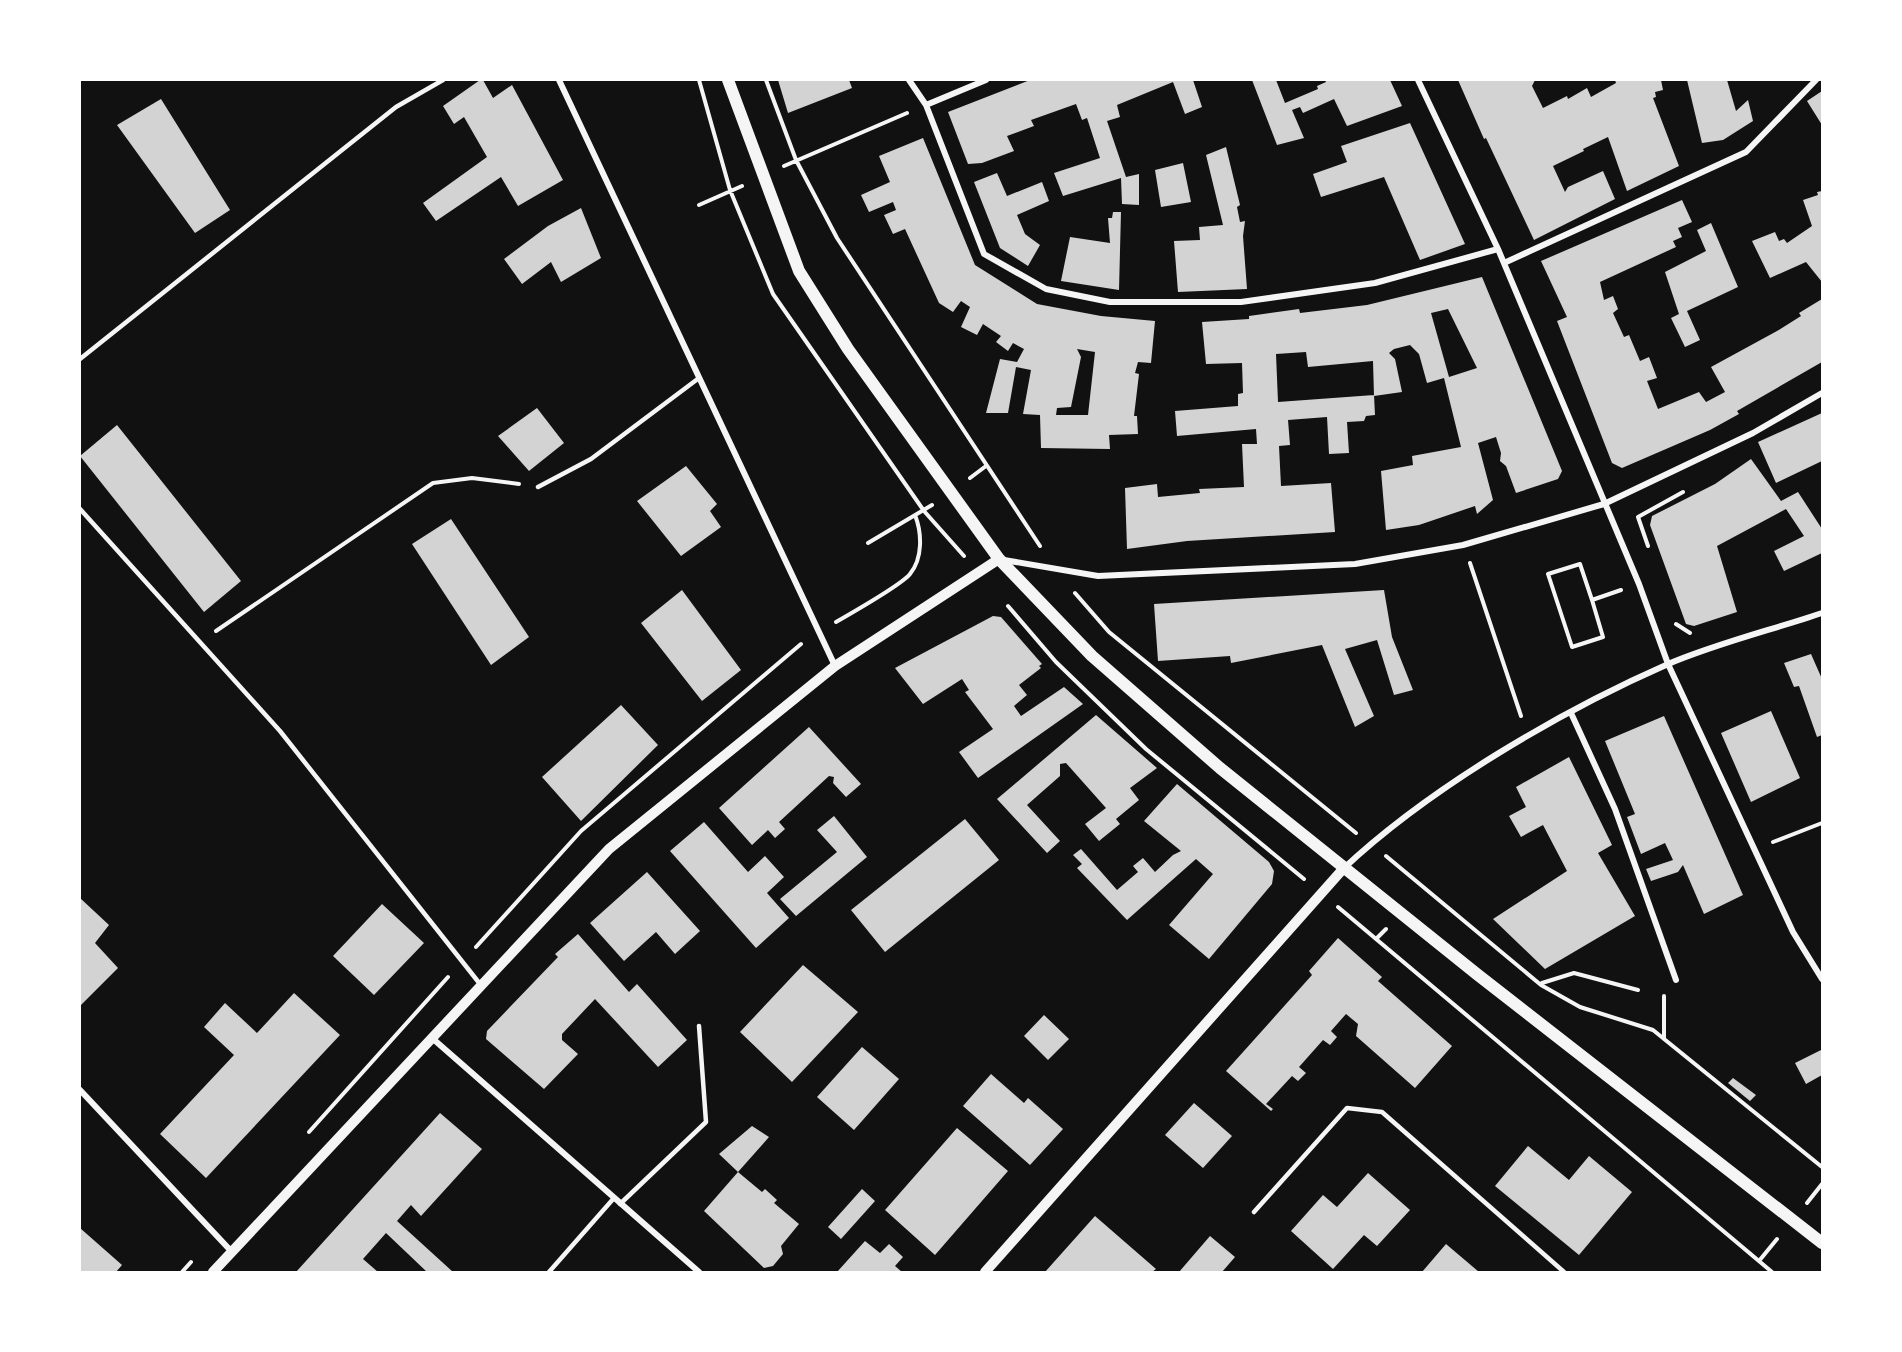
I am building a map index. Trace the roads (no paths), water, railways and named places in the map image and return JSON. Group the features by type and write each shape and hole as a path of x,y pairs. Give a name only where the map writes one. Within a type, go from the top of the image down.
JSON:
{"main road":[{"path":"728,80 799,271 848,349 999,560 1101,664 1193,746 1343,869 1822,1243"}],"street":[{"path":"559,80 835,666"},
{"path":"909,80 926,105 984,254 1046,289 1110,302 1241,302 1375,283 1498,249"},
{"path":"926,105 986,80"},
{"path":"1418,80 1504,263 1639,585 1668,664 1793,932 1822,979"},
{"path":"1504,263 1746,152 1816,80"},
{"path":"213,1272 480,984 609,849 835,666 999,560 1098,576 1355,564 1464,545 1604,504 1753,433 1822,393"},
{"path":"986,1272 1343,869 1370,844 1528,736 1571,713 1668,664 1822,613"},
{"path":"1571,713 1615,808 1676,980"},
{"path":"432,1038 699,1272"},
{"path":"80,1089 232,1252"}],"lane":[{"path":"80,359 396,107 443,80"},
{"path":"538,487 591,459 699,378"},
{"path":"80,508 280,731 480,984"},
{"path":"620,1204 706,1122 699,1026"},
{"path":"1254,1212 1347,1108 1382,1112 1564,1272"},
{"path":"549,1272 614,1198"}]}
